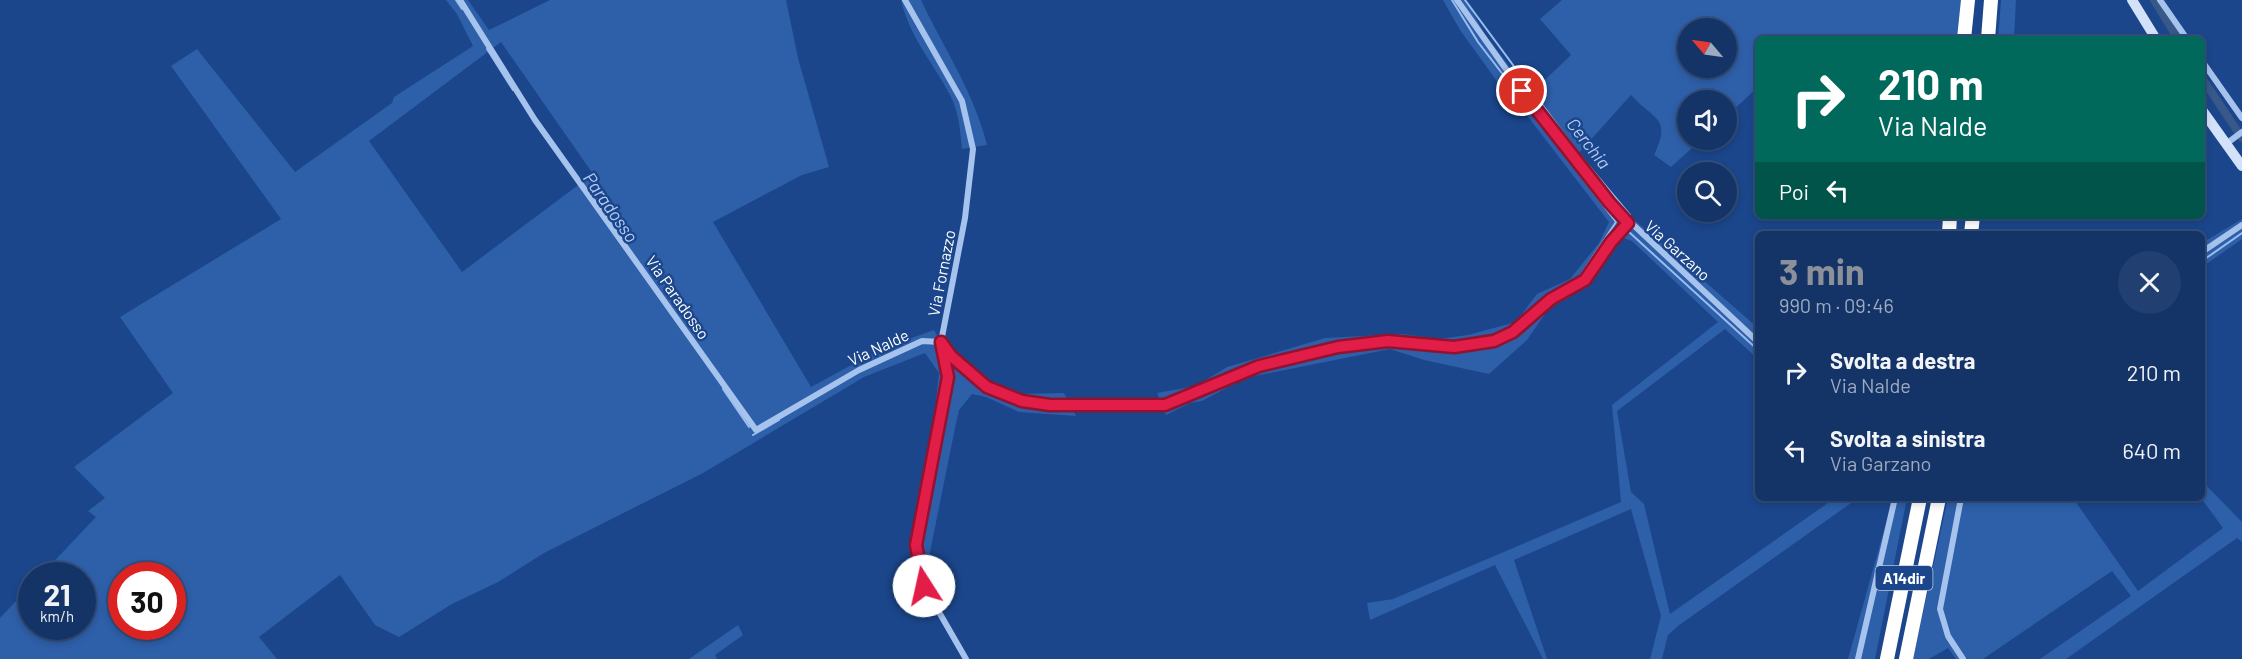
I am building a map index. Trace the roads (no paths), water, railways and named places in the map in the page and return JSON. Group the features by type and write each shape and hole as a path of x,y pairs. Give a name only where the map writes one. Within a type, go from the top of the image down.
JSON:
{"highway":[{"path":"1964,34 1968,0"},
{"path":"1988,34 1991,0"},
{"name":"A14dir","path":"1887,659 1919,501"},
{"name":"A14dir","path":"1906,659 1938,501"}],"main road":[{"path":"2132,0 2154,36"},
{"path":"2205,114 2242,166"}],"street":[{"name":"Via Paradosso","path":"460,0 535,120 756,430"},
{"name":"Via Fornazzo","path":"905,0 962,101 973,149 965,218 941,342 948,377 916,545 924,586 966,659"},
{"name":"Via Garzano","path":"1457,0 1508,72 1609,202 1628,223 1755,339"},
{"path":"2160,0 2185,36"},
{"path":"2205,65 2242,118"},
{"path":"2226,144 2242,132"},
{"path":"941,342 951,356 987,387 1022,401 1043,404 1165,405 1259,366 1338,347 1388,341 1454,347 1494,341 1513,332 1551,299 1585,280 1611,242 1628,223"},
{"path":"2205,250 2242,225"},
{"name":"Via Nalde","path":"756,430 859,370 922,341 941,342"},
{"path":"1858,659 1894,501"},
{"path":"1960,501 1940,609 1948,636 1963,659"}],"waterway":[{"name":"Paradosso","path":"456,0 462,9"},
{"path":"1452,0 1478,42 1616,222 1578,279 1540,303"},
{"name":"Cerchia","path":"1465,0 1578,153 1630,215"},
{"path":"2154,0 2176,36"},
{"name":"Paradosso","path":"487,49 513,90"},
{"path":"2205,82 2242,138"},
{"path":"1629,232 1755,347"},
{"path":"2205,259 2242,233"},
{"name":"Paradosso","path":"723,389 749,427"},
{"name":"Paradosso","path":"753,435 779,420"}]}
